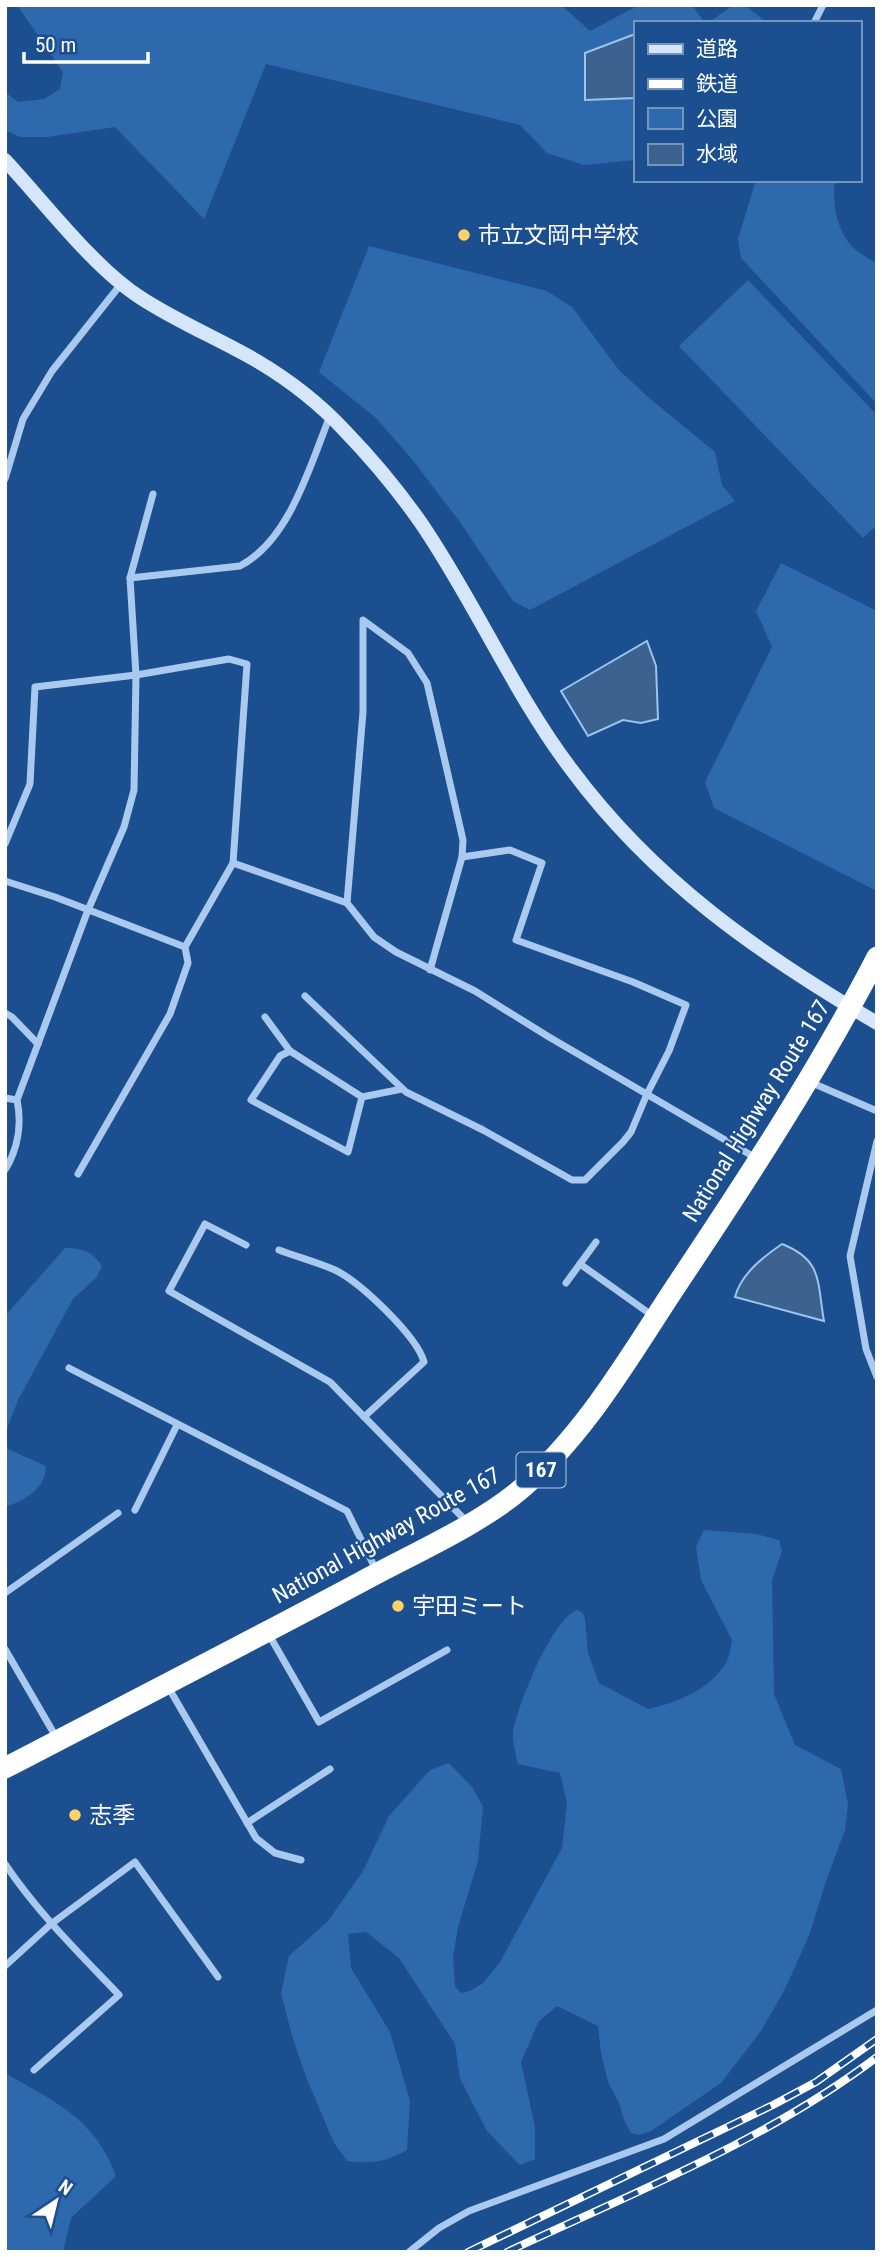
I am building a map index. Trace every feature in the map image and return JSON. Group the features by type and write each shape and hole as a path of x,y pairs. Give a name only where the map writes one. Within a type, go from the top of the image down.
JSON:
{"highway":[{"name":"National Highway Route 167","path":"5,1768 268,1632 468,1524 518,1492 554,1459 594,1409 760,1160 809,1082 877,957"}],"street":[{"path":"815,21 823,5"},
{"path":"5,160 121,284 142,299 259,362 331,415 377,466 422,524 535,715 569,767 616,825 663,872 726,926 877,1023"},
{"path":"5,479 23,419 34,400 52,371 121,284"},
{"path":"130,578 240,566 256,558 291,511 331,415"},
{"path":"5,1170 16,1151 19,1110 17,1100 88,910 124,827 134,790 136,675 130,578 153,494"},
{"path":"346,903 363,712 363,620 408,653 427,683 463,840 462,857 430,970"},
{"path":"5,844 30,784 36,687 136,675 229,659 247,664 233,863 185,947 188,963 170,1014 78,1174"},
{"path":"305,996 402,1089 572,1180 585,1180 631,1132 669,1051 686,1005 633,982 516,940 542,863 510,850 462,857"},
{"path":"233,863 346,903 374,937 430,970 475,991 760,1160"},
{"path":"5,881 55,897 185,947"},
{"path":"5,1013 38,1044"},
{"path":"265,1017 290,1051 362,1097 402,1089"},
{"path":"290,1051 279,1056 251,1100 348,1152 362,1097"},
{"path":"809,1082 877,1111"},
{"path":"5,1098 17,1100"},
{"path":"877,1141 850,1256 866,1349 877,1377"},
{"path":"246,1245 205,1224 169,1291 330,1382 468,1524"},
{"path":"566,1283 596,1242"},
{"path":"279,1250 337,1271 383,1307 420,1349 424,1362 364,1417"},
{"path":"580,1265 655,1318"},
{"path":"69,1368 348,1511 377,1573"},
{"path":"135,1510 177,1425"},
{"path":"5,1593 118,1513"},
{"path":"268,1632 319,1723 447,1650"},
{"path":"5,1649 58,1741"},
{"path":"167,1684 256,1838 264,1847 275,1853 301,1860"},
{"path":"247,1823 330,1769"},
{"path":"5,1966 51,1924 135,1861 218,1977"},
{"path":"5,1864 24,1893 119,1995 34,2070"},
{"path":"409,2252 439,2228 469,2211 664,2139 877,2010"}],"green space":[{"path":"17,5 561,5 590,31 639,5 692,5 704,21 634,21 634,160 584,165 547,153 520,125 266,64 204,219 115,127 47,137 20,137 5,130 5,92 18,102 44,99 60,89 63,72"},
{"path":"733,5 745,5 765,21 711,21"},
{"path":"755,182 835,182 835,205 841,230 853,247 877,264 877,404 741,258 738,239"},
{"path":"369,246 547,291 572,307 619,370 715,452 722,485 735,501 530,610 513,601 460,522 411,458 376,418 319,372"},
{"path":"748,280 877,415 877,525 863,538 679,346"},
{"path":"781,563 877,611 877,891 714,808 705,782 772,647 756,611"},
{"path":"65,1248 86,1251 102,1266 97,1277 73,1299 18,1400 7,1429 8,1449 46,1466 42,1481 33,1493 5,1507 5,1316"},
{"path":"704,1530 756,1534 779,1540 782,1551 772,1580 774,1694 795,1745 841,1769 848,1804 845,1830 809,1936 785,1989 761,2031 721,2083 651,2131 639,2135 631,2133 608,2082 598,2026 557,2006 539,2021 521,2062 535,2127 535,2159 520,2165 487,2131 460,2079 455,2044 399,1958 366,1932 348,1934 351,1968 390,2032 410,2101 407,2150 378,2161 347,2161 334,2143 292,2036 281,1993 289,1956 328,1921 363,1871 389,1816 430,1770 449,1763 472,1787 483,1806 478,1861 458,1927 453,1957 455,1986 461,1993 483,1983 500,1962 562,1848 567,1803 560,1773 518,1764 514,1744 516,1719 537,1665 557,1629 577,1610 583,1613 585,1619 588,1653 599,1683 648,1709 681,1699 703,1687 727,1661 732,1640 701,1580 696,1547"},
{"path":"5,2073 57,2103 85,2125 97,2139 116,2176 71,2218 63,2252 5,2252"}],"water":[{"path":"634,34 634,98 585,100 585,53"},
{"path":"647,641 656,666 658,719 641,723 623,720 588,736 561,691"},
{"path":"782,1244 805,1257 816,1274 824,1321 735,1297 747,1274 760,1260"}],"railway":[{"path":"468,2252 773,2105 816,2082 877,2039"},
{"path":"507,2252 650,2187 744,2140 790,2115 877,2057"}],"place":[{"name":"市立文岡中学校","path":"464,235"},
{"name":"宇田ミート","path":"398,1606"},
{"name":"志季","path":"75,1815"}]}
